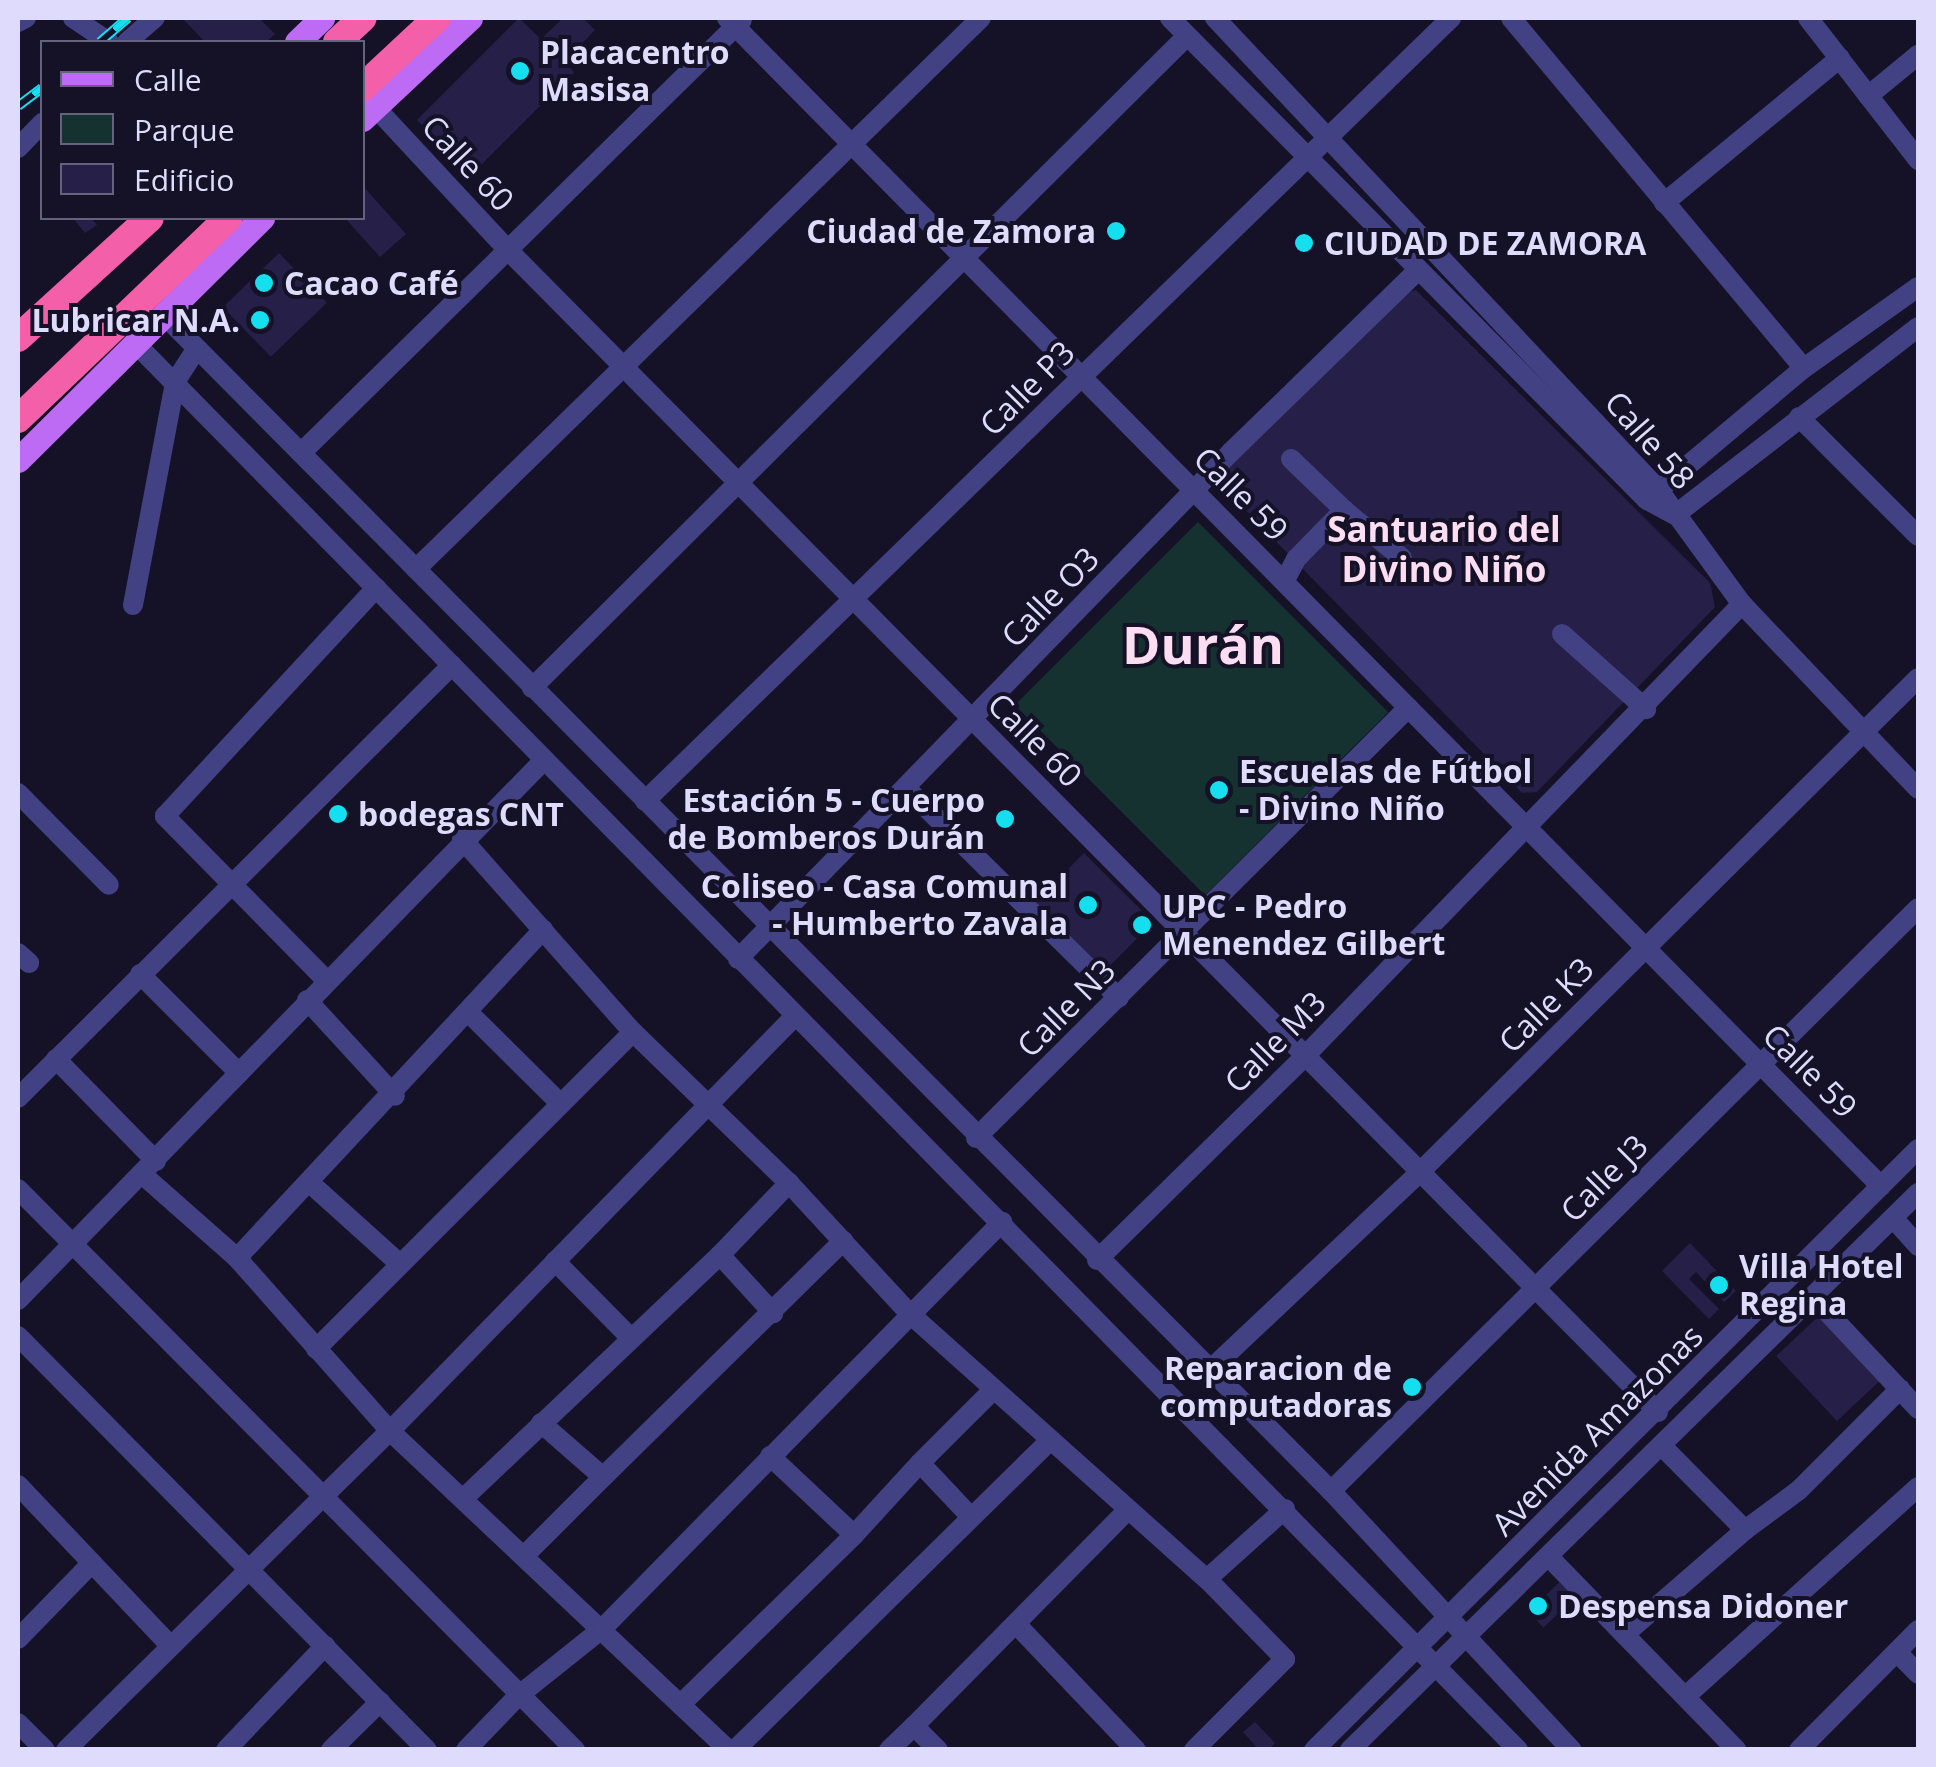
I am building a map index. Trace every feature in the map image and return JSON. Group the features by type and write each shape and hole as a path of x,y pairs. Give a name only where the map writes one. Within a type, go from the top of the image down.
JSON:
{"highway":[{"path":"339,40 363,18"},
{"path":"367,105 436,18"},
{"path":"18,338 148,220"},
{"path":"18,419 226,220"}],"main road":[{"path":"299,40 322,18"},
{"path":"367,105 470,18"},
{"path":"118,245 137,220"},
{"path":"18,460 260,220"}],"street":[{"path":"18,22 26,18"},
{"path":"73,18 107,40"},
{"path":"129,40 155,18"},
{"path":"416,569 981,18"},
{"name":"Calle 58","path":"1170,18 1418,270 1675,516"},
{"name":"Calle 58","path":"1215,18 1652,494"},
{"name":"Calle P3","path":"645,801 855,601 1324,136 1451,18"},
{"path":"1511,18 1804,368"},
{"path":"1808,18 1918,160"},
{"path":"301,453 736,21"},
{"name":"Calle 59","path":"736,21 852,145 1881,1186"},
{"path":"532,688 1187,36"},
{"path":"1868,96 1918,55"},
{"path":"1664,203 1840,58"},
{"name":"Calle 60","path":"367,105 1658,1412"},
{"path":"18,148 40,126"},
{"name":"Calle O3","path":"738,958 908,790 1194,490 1418,270"},
{"path":"1652,494 1804,368 1918,287"},
{"path":"164,315 1097,1260 1332,1491 1572,1750"},
{"path":"1918,328 1798,416 1675,516 1742,604 1918,789"},
{"path":"135,343 794,1016 1421,1647 1518,1750"},
{"path":"133,604 175,382 197,348"},
{"path":"1798,416 1918,536"},
{"path":"1291,459 1402,558"},
{"path":"1285,580 1296,559 1344,510"},
{"path":"326,980 232,882 168,824 167,809 376,588"},
{"name":"Calle M3","path":"1097,1260 1305,1056 1646,709 1742,604"},
{"path":"1562,634 1646,709"},
{"path":"18,1098 452,665"},
{"name":"Calle K3","path":"1211,1368 1420,1172 1918,678"},
{"name":"Calle N3","path":"976,1138 1408,708"},
{"path":"18,1300 150,1168 462,839 544,760"},
{"path":"908,790 1120,998"},
{"path":"18,793 109,885"},
{"path":"462,839 633,1032 705,1106 789,1183 909,1314 1048,1442 1207,1579 1285,1659 1194,1750"},
{"name":"Calle J3","path":"1332,1491 1918,908"},
{"path":"237,1258 394,1096 544,930"},
{"path":"140,974 238,1074"},
{"path":"306,1000 394,1096"},
{"path":"468,1014 560,1103"},
{"path":"66,1750 390,1432 794,1016"},
{"path":"316,1349 633,1032"},
{"path":"56,1060 390,1432 466,1496 732,1750 1048,1442"},
{"name":"Avenida Amazonas","path":"1314,1750 1450,1619 1918,1149"},
{"path":"310,1183 400,1264"},
{"path":"466,1496 720,1255 789,1183"},
{"path":"18,1188 575,1750"},
{"name":"Avenida Amazonas","path":"1358,1747 1918,1193"},
{"path":"1893,1218 1918,1246"},
{"path":"466,1750 518,1696 602,1629 1002,1222"},
{"path":"525,1554 843,1241"},
{"path":"720,1255 773,1313"},
{"path":"554,1261 630,1338"},
{"path":"1812,1298 1918,1410"},
{"path":"18,1336 427,1750"},
{"path":"1626,1634 1745,1530 1799,1490 1900,1389"},
{"path":"682,1702 854,1536 992,1392"},
{"path":"541,1422 603,1477"},
{"path":"1662,1446 1745,1530"},
{"path":"770,1456 854,1536"},
{"path":"920,1463 972,1517"},
{"path":"18,1485 171,1646"},
{"path":"1687,1696 1918,1487"},
{"path":"1207,1579 1285,1509"},
{"path":"889,1750 1126,1511"},
{"path":"1549,1557 1738,1750"},
{"path":"18,1639 92,1563"},
{"path":"1017,1625 1136,1750"},
{"path":"1799,1750 1918,1630"},
{"path":"226,1750 324,1646"},
{"path":"1897,1652 1918,1674"},
{"path":"331,1750 380,1702"},
{"path":"18,1723 46,1750"},
{"path":"914,1726 938,1750"}],"green space":[{"path":"1198,522 1388,712 1205,895 1015,705"}],"building":[{"path":"182,18 259,18 275,34 268,40 203,40"},
{"path":"519,18 541,39 563,18 583,18 595,30 564,62 574,72 471,175 417,120"},
{"path":"365,188 406,234 380,257 347,220 365,220"},
{"path":"75,220 93,220 97,225 85,233"},
{"path":"279,253 327,303 271,357 223,307"},
{"name":"Santuario del Divino Niño","path":"1416,290 1710,583 1715,607 1537,792 1522,793 1221,485 1222,468 1399,293"},
{"name":"Coliseo - Casa Comunal - Humberto Zavala","path":"1084,853 1153,922 1105,971 1035,902"},
{"name":"Villa Hotel Regina","path":"1690,1243 1736,1291 1724,1302 1696,1272 1689,1279 1719,1309 1709,1319 1662,1271"},
{"path":"1820,1315 1881,1380 1837,1421 1776,1356"},
{"path":"1562,1580 1577,1596 1543,1627 1528,1611"},
{"path":"1255,1722 1275,1743 1268,1750 1259,1750 1243,1732"}],"railway":[{"path":"102,40 128,18"},
{"path":"18,106 40,90"}],"place":[{"name":"Placacentro Masisa","path":"520,71"},
{"name":"Ciudad de Zamora","path":"1116,231"},
{"name":"CIUDAD DE ZAMORA","path":"1304,243"},
{"name":"Cacao Café","path":"264,283"},
{"name":"Lubricar N.A.","path":"260,320"},
{"name":"Escuelas de Fútbol - Divino Niño","path":"1219,790"},
{"name":"bodegas CNT","path":"338,814"},
{"name":"Estación 5 - Cuerpo de Bomberos Durán","path":"1005,819"},
{"name":"Coliseo - Casa Comunal - Humberto Zavala","path":"1088,905"},
{"name":"UPC - Pedro Menendez Gilbert","path":"1142,925"},
{"name":"Villa Hotel Regina","path":"1719,1285"},
{"name":"Reparacion de computadoras","path":"1412,1387"},
{"name":"Despensa Didoner","path":"1538,1606"}],"district":[{"name":"Santuario del Divino Niño","path":"1444,549"},
{"name":"Durán","path":"1203,644"}]}
